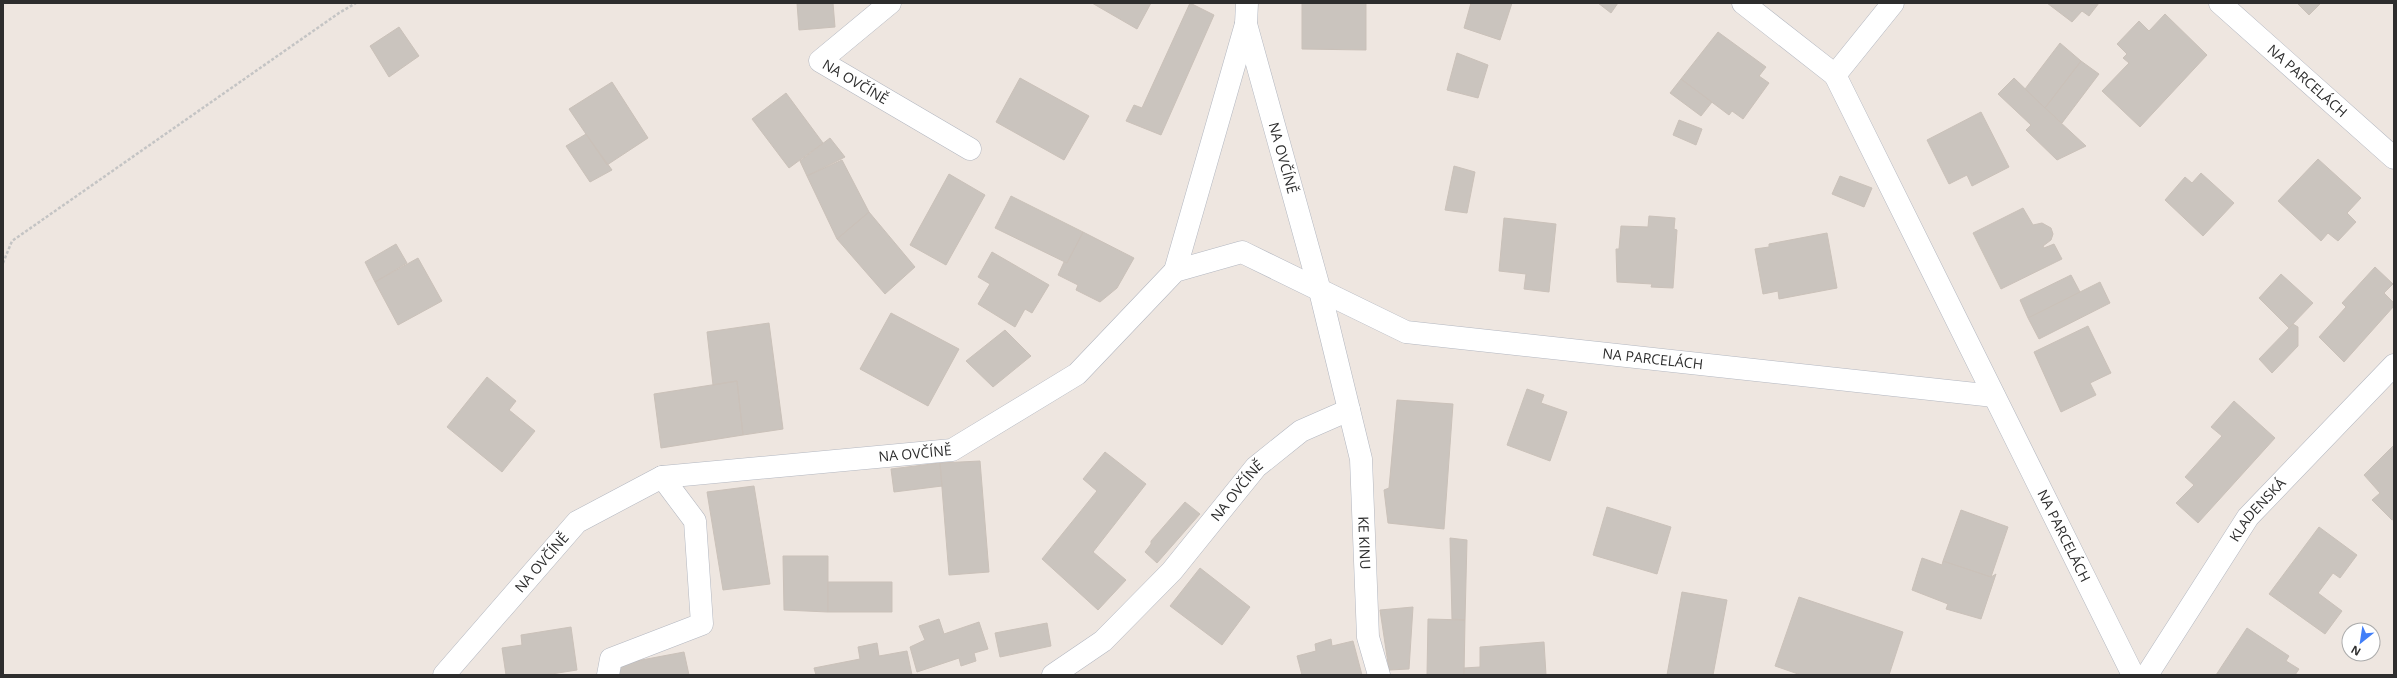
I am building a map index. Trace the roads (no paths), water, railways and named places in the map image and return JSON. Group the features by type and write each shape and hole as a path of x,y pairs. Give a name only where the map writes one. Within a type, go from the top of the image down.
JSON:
{"street":[{"name":"NA OVČÍNĚ","path":"890,3 820,61 970,149"},
{"name":"NA OVČÍNĚ","path":"1053,675 1103,641 1172,571 1256,467 1301,430 1349,410 1320,291 1246,14 1232,3"},
{"name":"NA PARCELÁCH","path":"1743,3 1835,75 2133,675"},
{"path":"1835,75 1893,3"},
{"name":"NA PARCELÁCH","path":"2220,3 2394,158"},
{"name":"NA OVČÍNĚ","path":"444,675 577,522 662,477 952,450 1077,374 1175,271 1246,14"},
{"path":"1175,271 1242,252 1320,291"},
{"name":"NA PARCELÁCH","path":"1320,291 1406,332 1994,396"},
{"name":"KLADENSKÁ","path":"2147,675 2248,517 2394,366"},
{"name":"KE KINU","path":"1349,410 1361,459 1368,637 1379,675"},
{"path":"608,675 611,658 702,624 695,520 662,477"}]}
